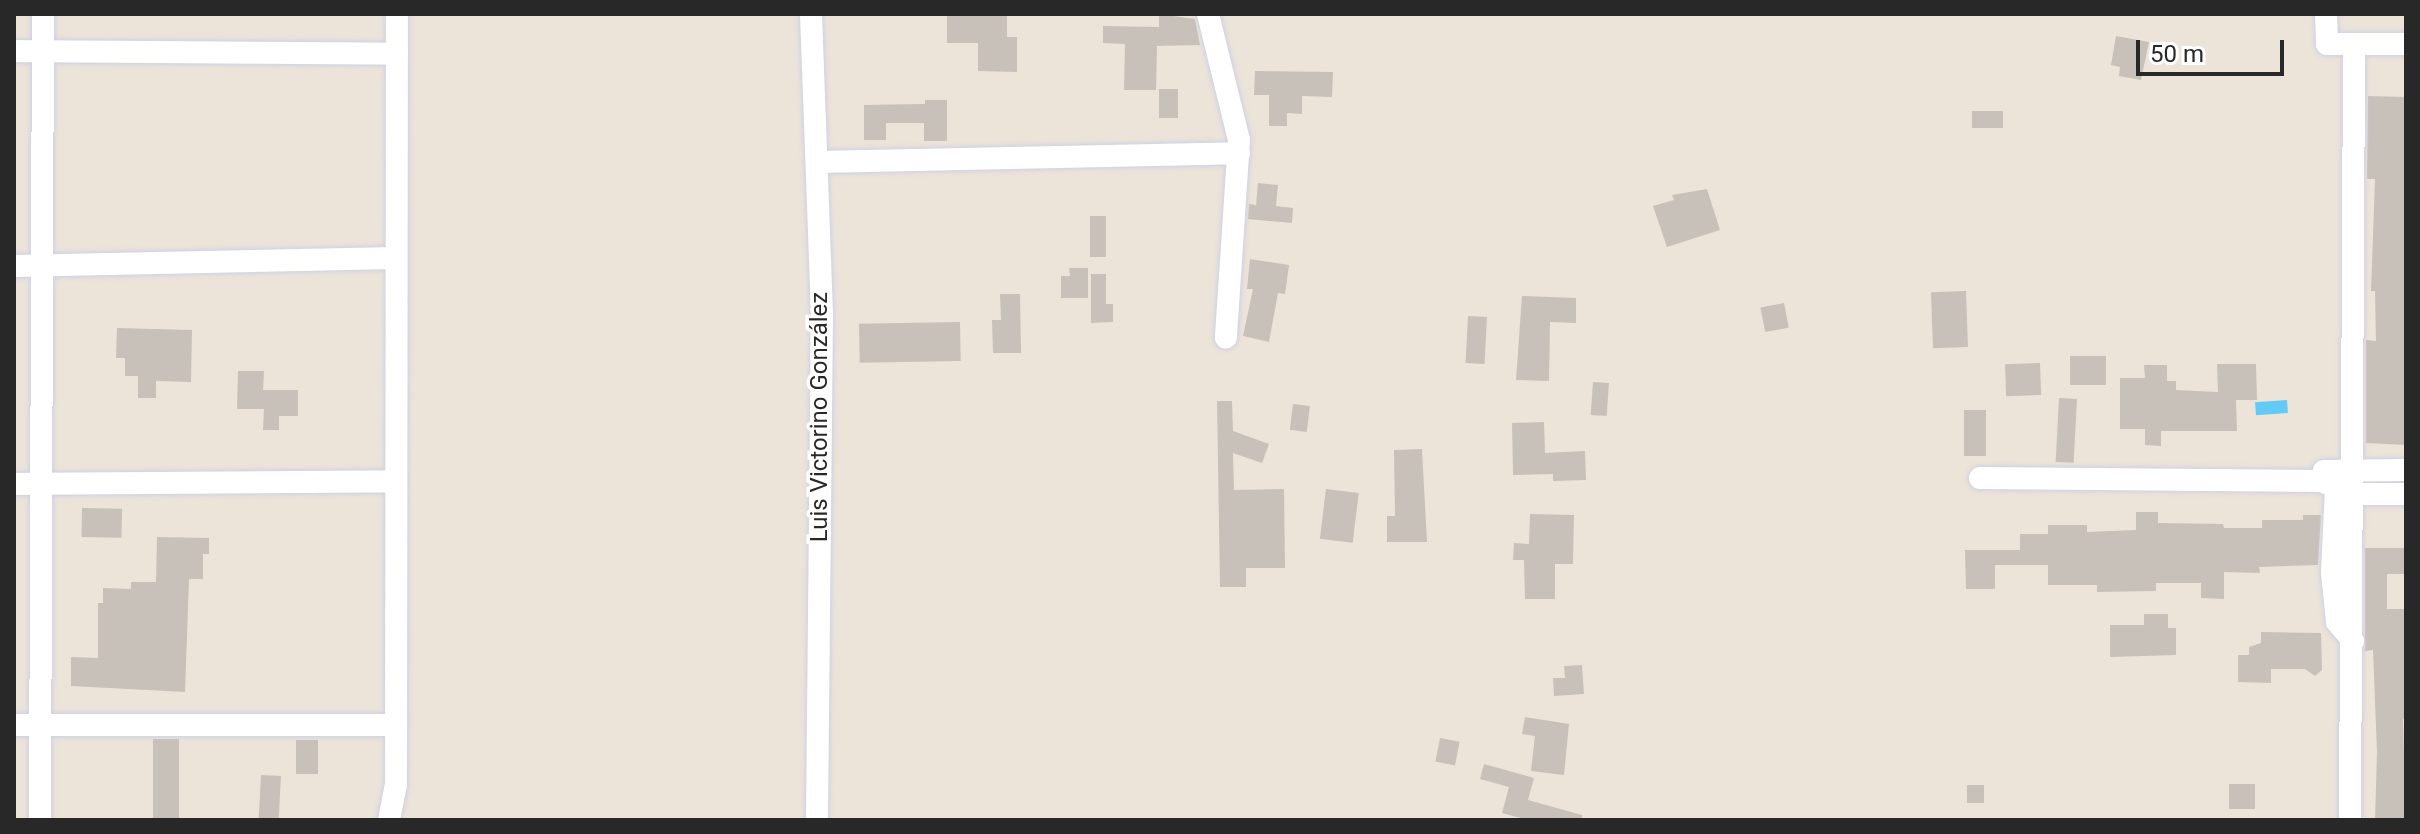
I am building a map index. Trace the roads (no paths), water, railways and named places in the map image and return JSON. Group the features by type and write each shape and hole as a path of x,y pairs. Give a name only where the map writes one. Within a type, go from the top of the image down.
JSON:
{"street":[{"path":"40,820 43,14"},
{"path":"389,820 396,785 397,14"},
{"name":"Luis Victorino González","path":"811,14 823,419 817,820"},
{"path":"1208,14 1239,140 1226,338"},
{"path":"2326,14 2327,44 2406,44"},
{"path":"2353,470 2354,44"},
{"path":"14,51 397,54"},
{"path":"817,162 1239,153"},
{"path":"14,266 396,258"},
{"path":"2334,483 2353,470 2406,470"},
{"path":"1980,478 2334,483 2406,494"},
{"path":"14,484 396,481"},
{"path":"2334,483 2332,573 2337,622 2353,641 2350,820"},
{"path":"14,725 396,725"}],"water":[{"path":"2287,400 2288,413 2256,415 2255,402"}]}
